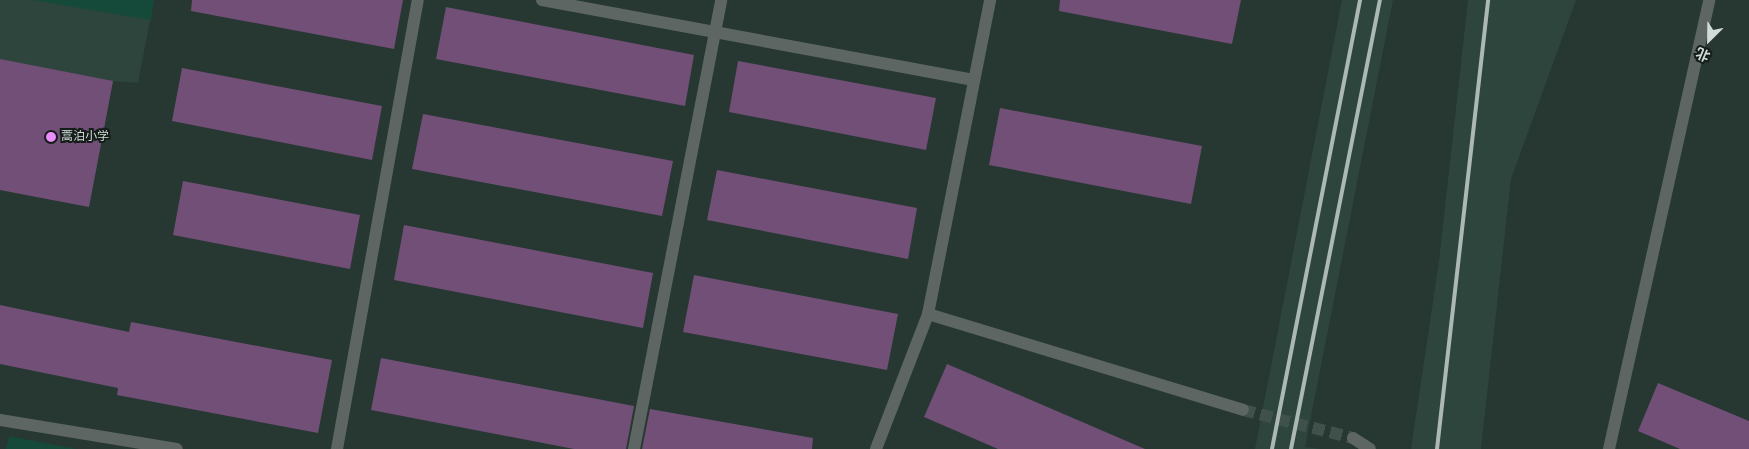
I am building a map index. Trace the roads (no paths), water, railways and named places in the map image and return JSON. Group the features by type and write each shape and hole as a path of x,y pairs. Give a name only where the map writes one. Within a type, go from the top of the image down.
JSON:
{"street":[{"path":"336,449 418,0"},
{"path":"542,0 974,80"},
{"path":"634,449 722,0"},
{"path":"876,449 928,314 990,0"},
{"path":"1609,449 1709,0"},
{"path":"928,314 1243,410"},
{"path":"0,420 177,449"},
{"path":"1353,438 1370,449"}],"tunnel":[{"path":"1243,410 1353,438"}],"railway":[{"path":"1272,449 1360,0"},
{"path":"1291,449 1380,0"},
{"path":"1437,449 1488,0"}],"place":[{"name":"蒿泊小学","path":"51,137"}]}
